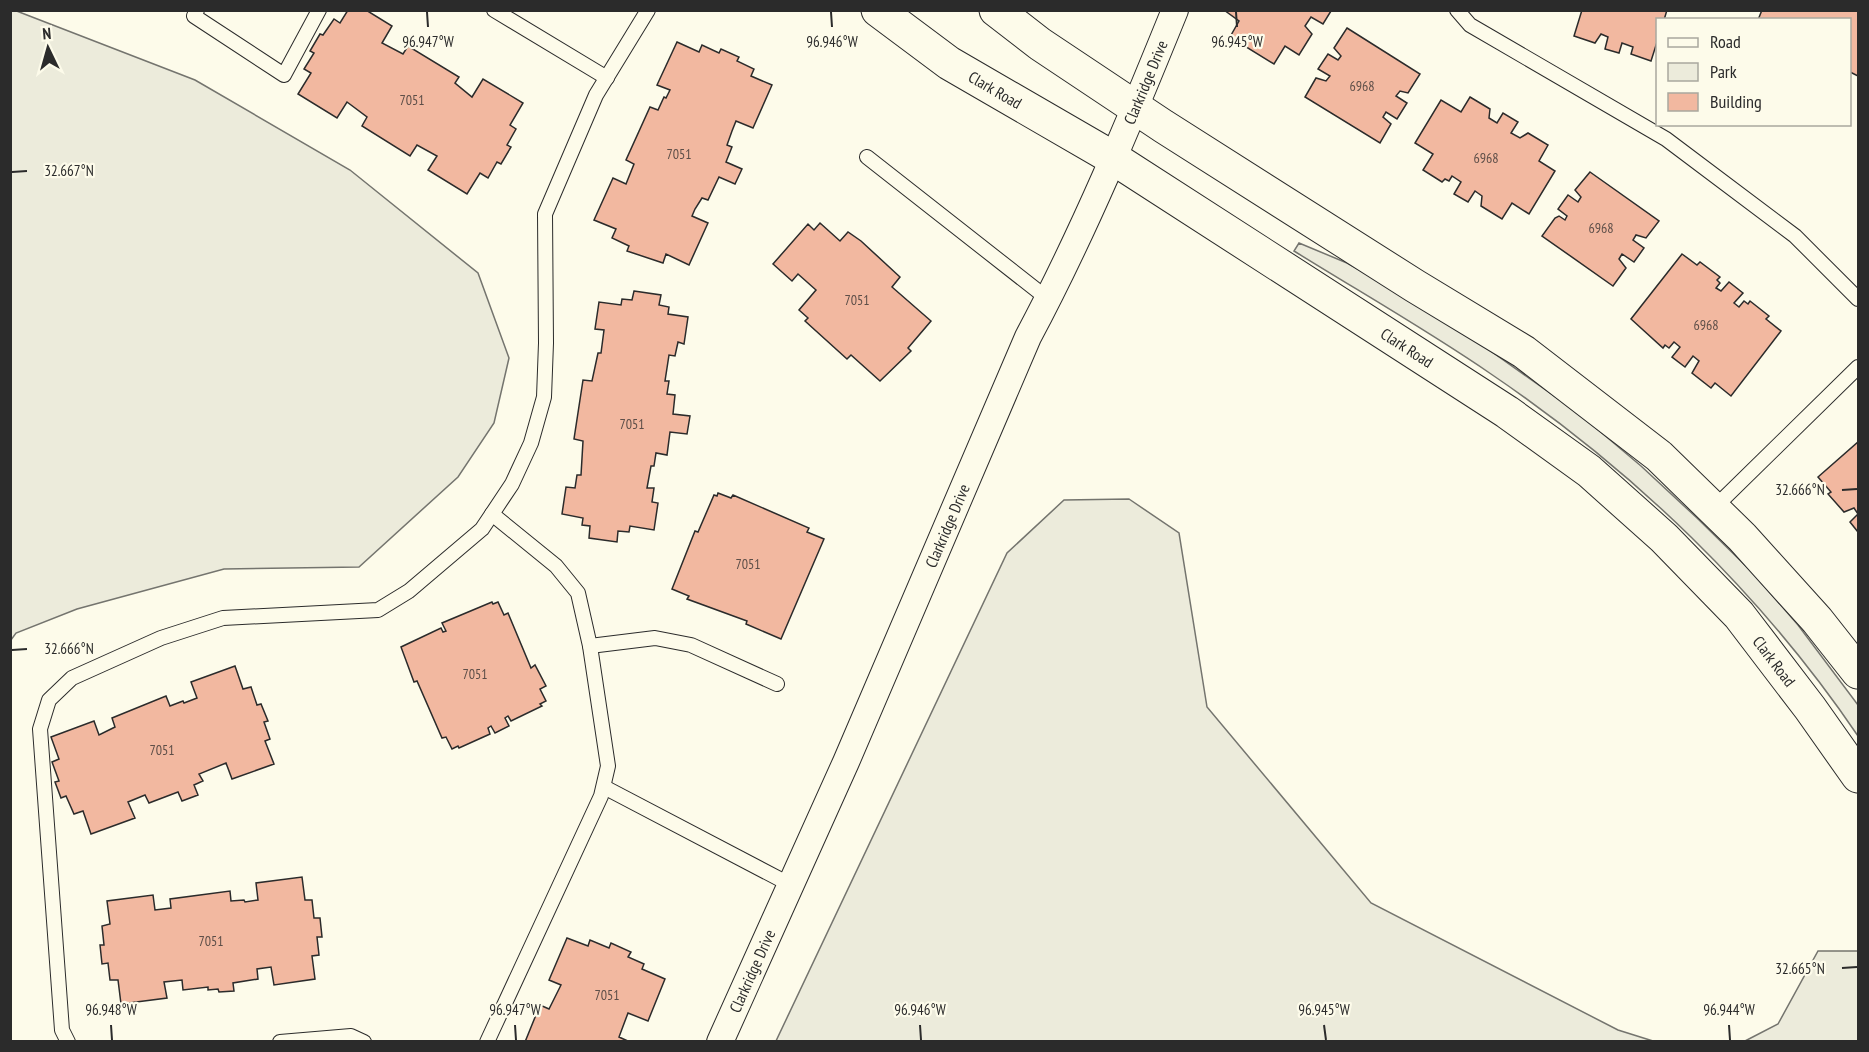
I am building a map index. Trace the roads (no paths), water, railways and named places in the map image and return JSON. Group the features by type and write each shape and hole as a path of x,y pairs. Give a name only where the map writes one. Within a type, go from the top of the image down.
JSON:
{"main road":[{"name":"Clark Road","path":"878,10 949,63 1113,158 1508,412 1589,471 1664,538 1739,615 1810,708 1858,776"},
{"path":"996,10 1040,44 1135,108 1415,286 1524,352 1659,456 1742,537 1809,611 1858,672"}],"street":[{"name":"Clarkridge Drive","path":"720,1041 846,762 1028,337 1113,158 1175,10"}],"lane":[{"path":"197,10 194,16 284,75 319,10"},
{"path":"494,10 607,78"},
{"path":"68,1041 62,1030 40,729 49,700 72,678 161,638 223,618 378,610 409,591 482,529 512,484 531,443 544,397 545,214 596,95 648,10"},
{"path":"1457,10 1470,25 1666,139 1796,236 1858,299"},
{"path":"867,157 1048,299"},
{"path":"1713,509 1858,367"},
{"path":"487,1041 601,796 608,766 590,646 578,593 556,566 492,514"},
{"path":"590,646 655,639 691,645 777,684"},
{"path":"604,786 791,885"},
{"path":"280,1041 351,1036 364,1041"}]}
